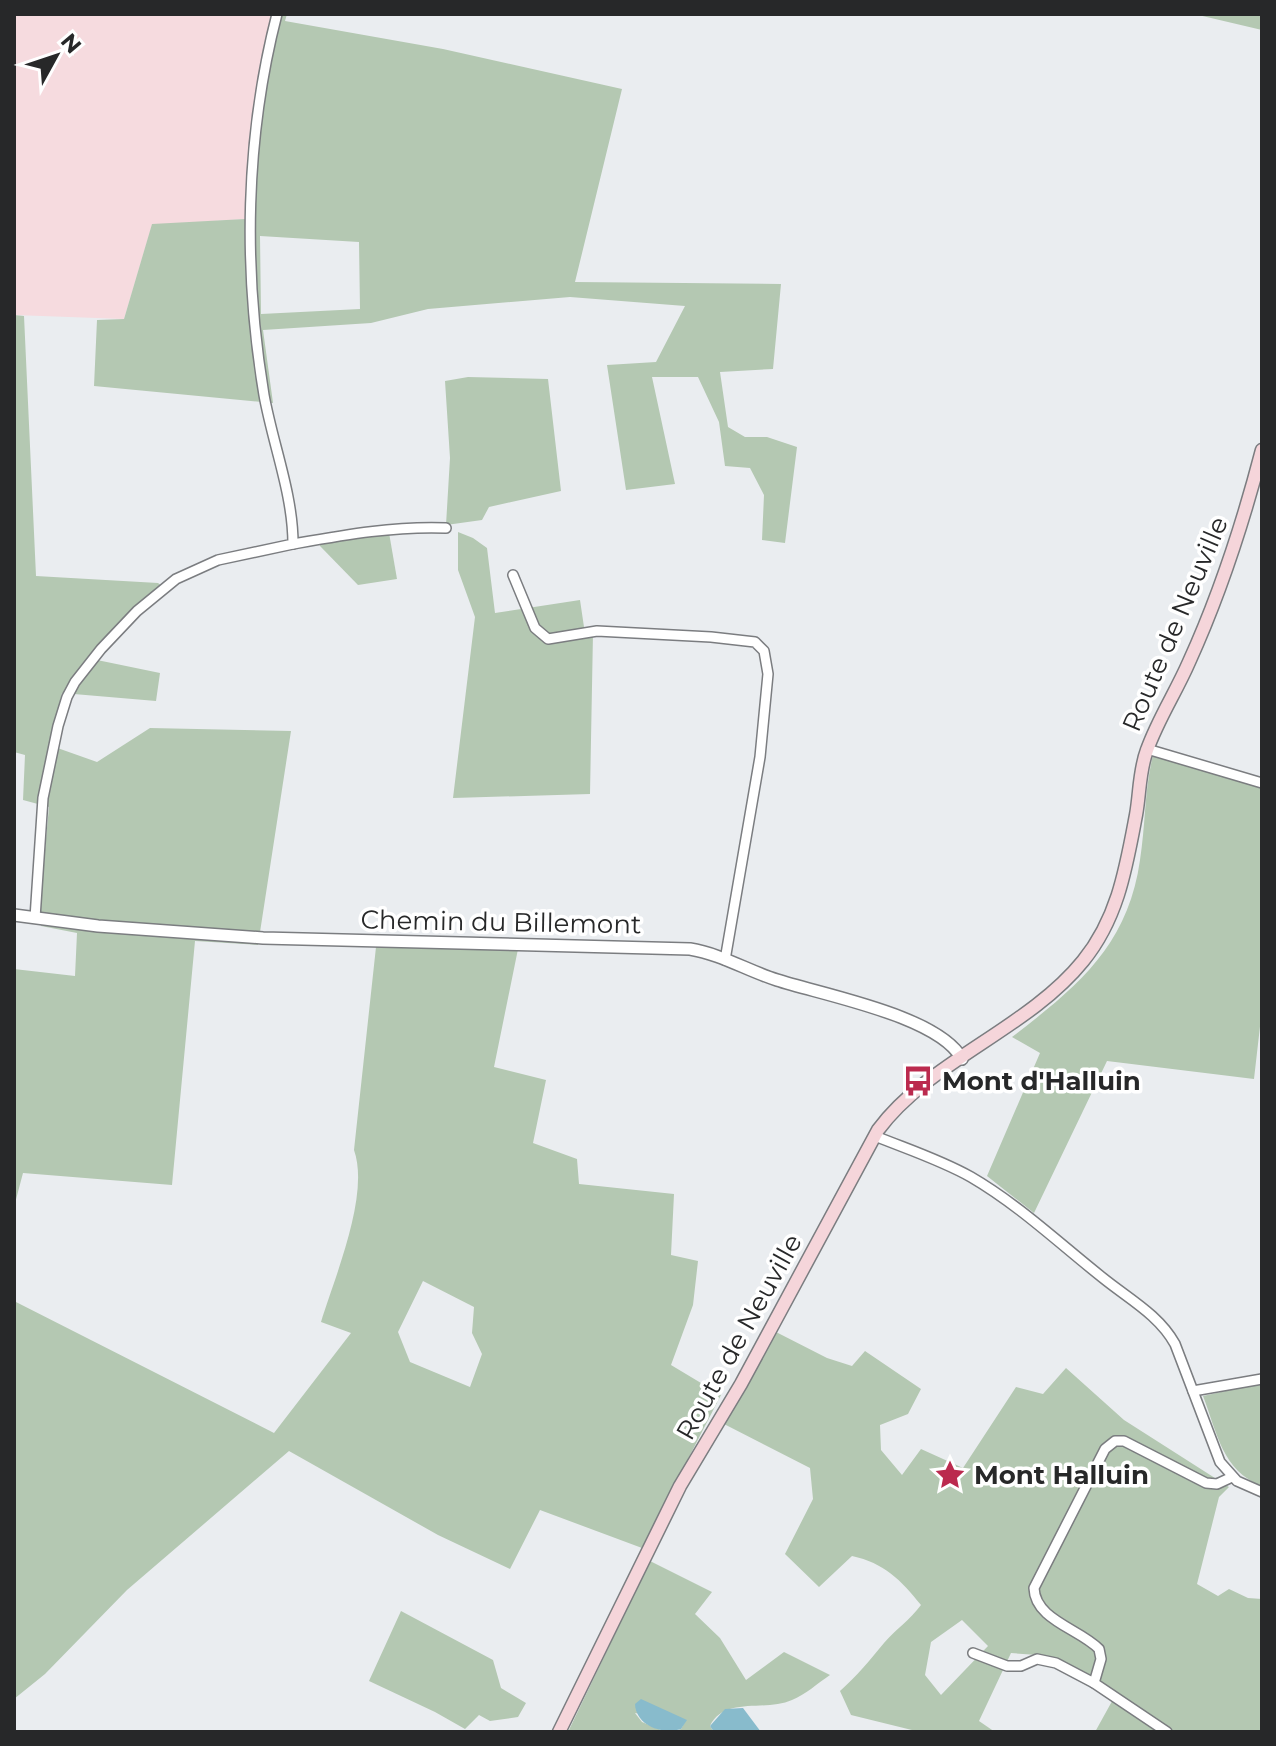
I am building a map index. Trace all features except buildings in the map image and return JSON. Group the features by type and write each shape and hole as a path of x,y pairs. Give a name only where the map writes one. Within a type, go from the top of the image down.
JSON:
{"main road":[{"name":"Route de Neuville","path":"559,1732 680,1486 741,1384 875,1136 911,1095 1060,993 1084,971 1102,946 1130,883 1138,827 1139,781 1147,749 1188,665 1232,553 1262,450"}],"street":[{"path":"277,14 266,60 258,119 250,253 264,393 292,522 293,544"},
{"path":"35,918 43,798 64,705 75,682 137,611 176,579 218,560 363,531 446,528"},
{"path":"513,575 535,628 548,639 597,631 711,637 755,642 764,651 768,674 760,757 725,960"},
{"path":"1147,749 1262,783"},
{"name":"Chemin du Billemont","path":"14,915 152,931 306,940 655,947 699,951 774,979 896,1016 948,1041 962,1059"},
{"path":"875,1136 972,1178 1056,1238 1163,1326 1175,1344 1217,1456 1232,1477 1262,1492"},
{"path":"1193,1391 1262,1379"},
{"path":"1094,1683 1101,1659 1099,1649 1042,1609 1035,1599 1034,1588 1105,1449 1111,1442 1119,1440 1206,1483 1217,1484 1232,1477"},
{"path":"973,1653 1007,1666 1021,1666 1037,1659 1048,1661 1094,1683 1167,1732"}],"shaded area":[{"path":"14,14 272,14 252,120 245,219 152,225 124,319 14,315"}],"green space":[{"path":"272,14 287,14 285,21 443,49 622,89 575,282 781,284 773,369 720,372 728,427 745,437 767,437 797,447 785,543 762,540 764,495 750,468 725,466 719,422 698,377 652,377 675,484 626,490 607,365 656,362 685,306 570,297 428,309 371,323 263,330 273,403 94,386 97,320 124,319 152,224 245,219 252,120","holes":["260,236 359,242 360,309 261,314"]},
{"path":"1194,14 1262,14 1262,30"},
{"path":"14,315 24,316 36,576 158,583 167,590 154,599 97,660 160,673 156,701 62,693 49,745 97,762 150,728 291,731 258,945 195,941 172,1185 23,1173 14,1207 14,969 75,976 77,933 41,926 39,913 49,807 23,800 25,755 14,752"},
{"path":"468,377 548,379 561,491 489,507 482,520 446,525 450,458 445,381"},
{"path":"388,527 397,579 358,585 320,546 318,536"},
{"path":"458,532 487,548 495,613 580,600 584,627 724,633 725,642 593,633 590,794 453,798 475,617 458,570"},
{"path":"1154,751 1262,785 1262,1009 1254,1079 1107,1061 1034,1213 987,1176 1040,1053 1012,1037 1078,982 1111,941 1124,917 1140,860"},
{"path":"376,947 518,949 494,1067 546,1080 533,1143 577,1159 579,1184 674,1194 671,1255 698,1261 693,1305 671,1365 721,1395 642,1548 540,1510 510,1569 438,1535 289,1451 127,1590 45,1674 14,1699 14,1301 274,1433 351,1333 321,1322 354,1212 358,1168 354,1150","holes":["423,1281 474,1307 472,1333 482,1354 470,1387 410,1362 398,1332"]},
{"path":"776,1332 827,1358 852,1366 865,1351 921,1389 908,1414 880,1425 881,1450 902,1475 921,1449 963,1468 1016,1387 1043,1394 1066,1368 1124,1420 1229,1487 1219,1497 1197,1584 1218,1596 1229,1589 1248,1598 1262,1599 1262,1732 1095,1732 1116,1694 1037,1655 1011,1653 979,1721 995,1732 920,1732 851,1715 840,1691 921,1605 891,1574 873,1563 852,1556 819,1587 785,1554 813,1499 810,1468 724,1424","holes":["962,1620 988,1646 941,1695 925,1675 931,1642"]},
{"path":"1262,1383 1262,1486 1238,1471 1229,1460 1203,1396"},
{"path":"650,1561 712,1592 695,1614 720,1638 746,1680 784,1652 830,1675 792,1700 725,1711 710,1726 714,1732 672,1732 681,1729 686,1720 635,1713 642,1722 666,1732 568,1732"},
{"path":"401,1611 493,1660 501,1688 526,1703 518,1717 490,1721 479,1715 465,1729 369,1681"}],"water":[{"path":"641,1699 687,1720 681,1729 674,1731 652,1727 637,1712 635,1704"},
{"path":"743,1708 761,1732 714,1732 710,1726 725,1709"}],"place":[{"name":"Mont d'Halluin","path":"918,1081"},
{"name":"Mont Halluin","path":"950,1475"}]}
